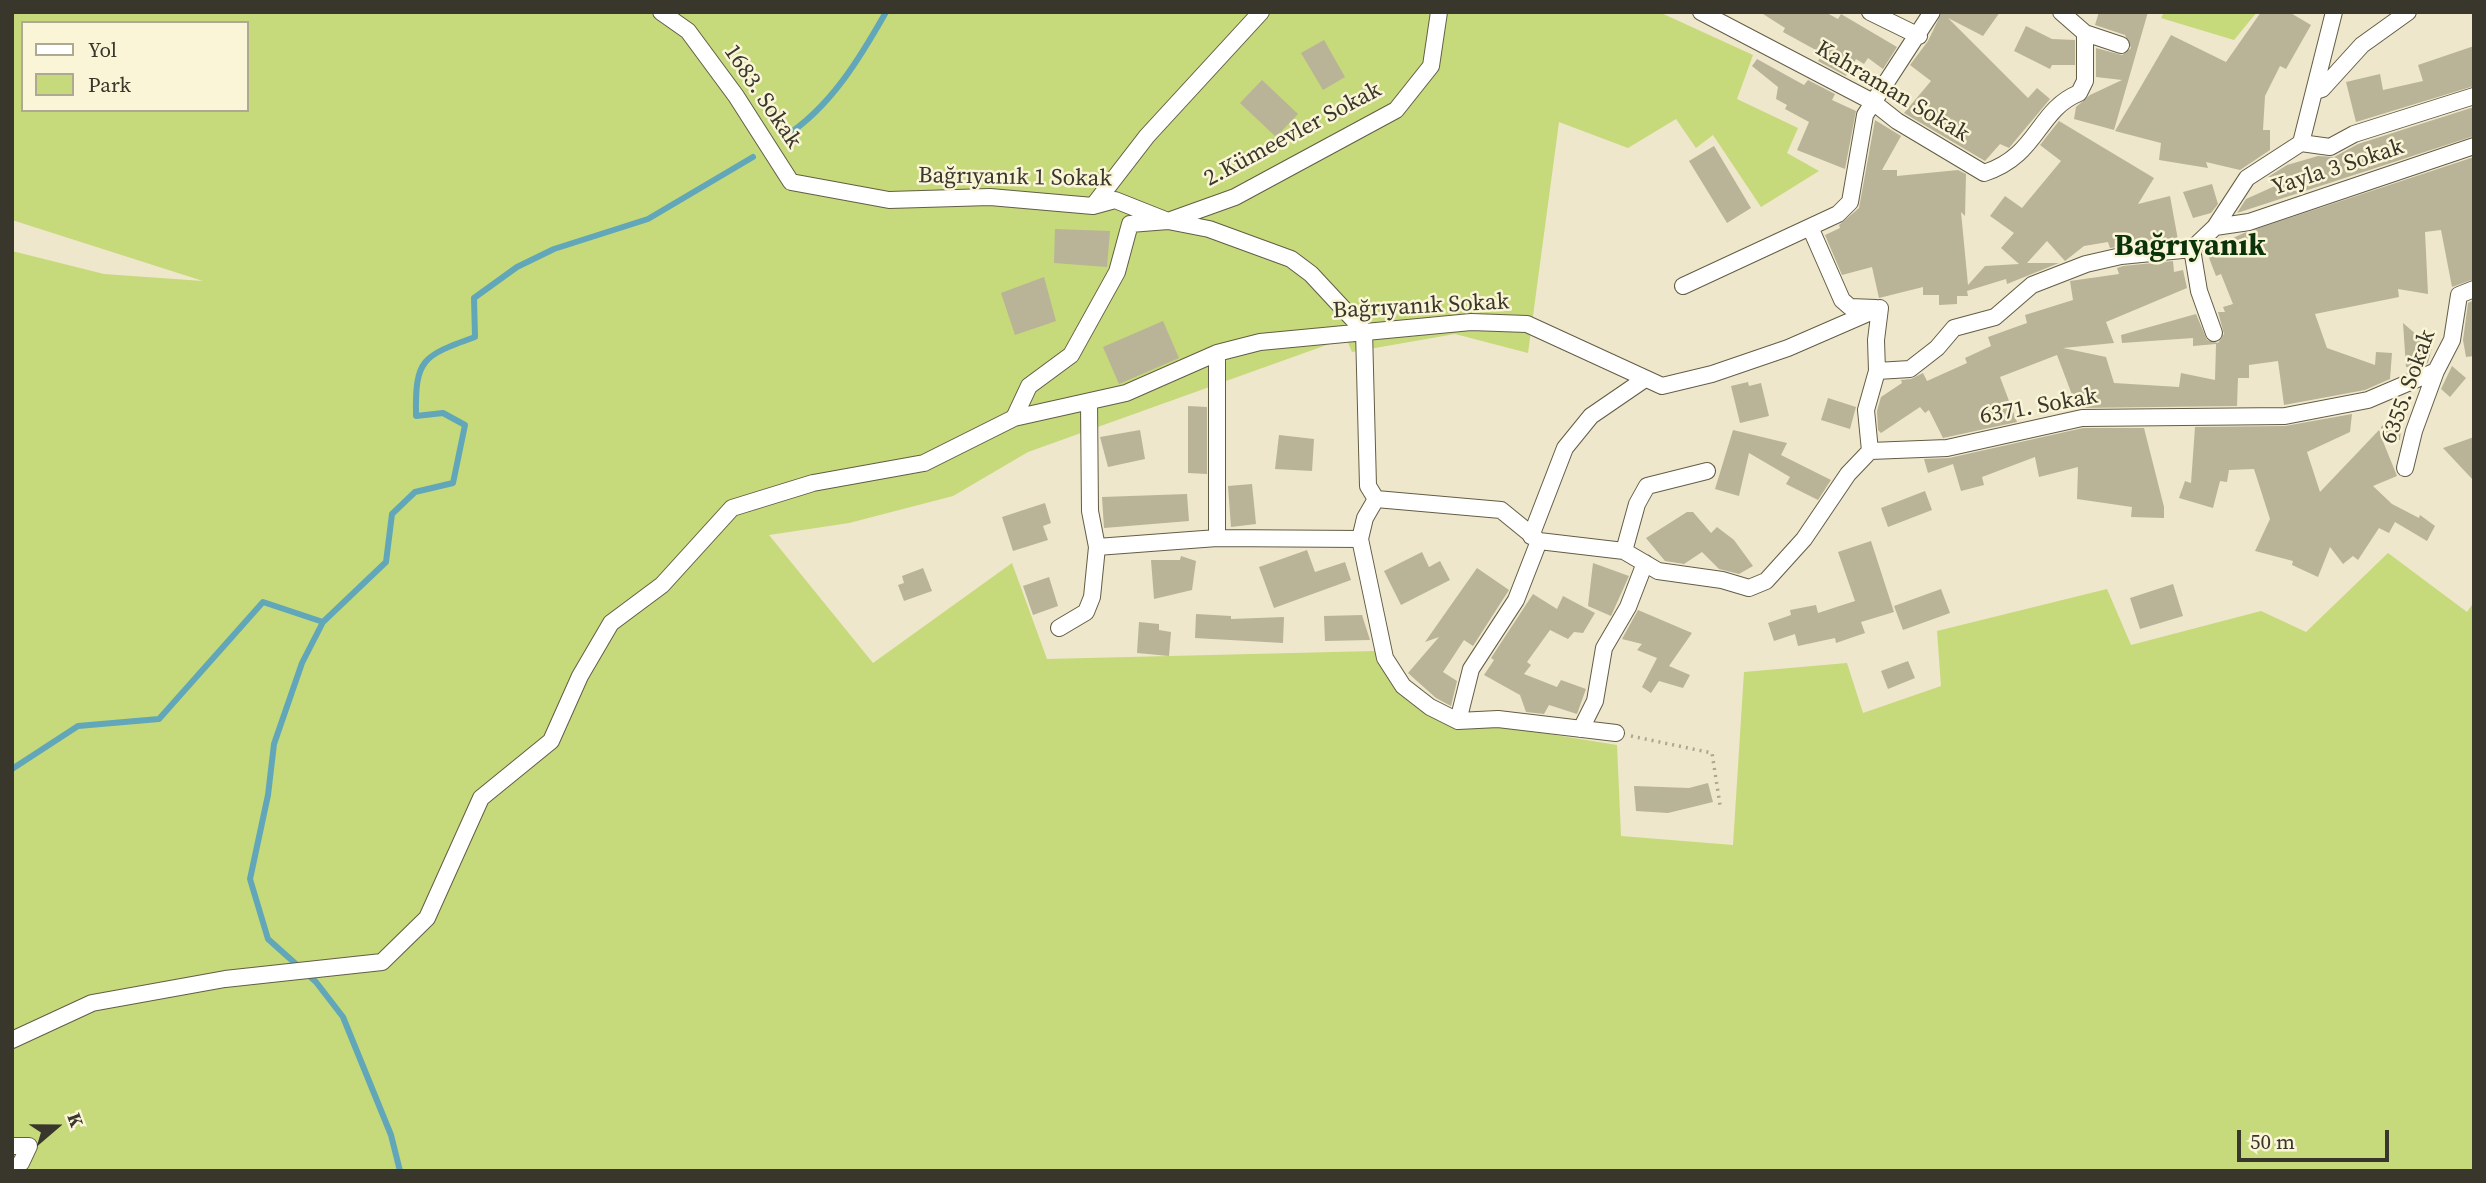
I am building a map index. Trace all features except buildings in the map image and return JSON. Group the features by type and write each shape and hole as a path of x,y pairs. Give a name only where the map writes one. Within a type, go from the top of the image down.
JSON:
{"street":[{"name":"1683. Sokak","path":"661,12 688,31 736,96 791,181"},
{"path":"1093,206 1147,136 1261,12"},
{"name":"2.Kümeevler Sokak","path":"1014,418 1029,386 1071,355 1117,272 1130,224 1168,221 1235,197 1396,110 1431,66 1439,12"},
{"name":"Kahraman Sokak","path":"1701,12 1873,102 1897,121 1984,173 2003,167 2021,154 2062,100 2079,93 2085,81 2085,33"},
{"path":"1870,12 1919,36"},
{"path":"1683,286 1838,214 1850,202 1865,115 1919,36 1932,12"},
{"path":"2060,12 2085,33 2121,45"},
{"path":"2301,143 2334,12"},
{"path":"2316,91 2322,89 2362,45 2408,12"},
{"path":"1877,371 1910,369 1937,348 1954,328 1994,317 2032,285 2075,268 2121,256 2192,249 2215,227 2247,178 2301,143 2330,147 2354,134 2474,96"},
{"name":"Yayla 3 Sokak","path":"2215,227 2249,222 2474,146"},
{"name":"Bağrıyanık 1 Sokak","path":"791,181 889,200 990,197 1093,206 1115,200 1168,221 1209,229 1291,259 1311,274 1364,331"},
{"path":"1376,499 1501,510 1535,538 1624,551 1658,571 1722,580 1749,588 1766,581 1804,539 1848,474 1870,451 1866,410 1877,371 1880,308 1850,307 1842,300 1810,227"},
{"path":"2192,249 2199,291 2214,333"},
{"name":"6355. Sokak","path":"2405,468 2414,431 2436,371 2452,340 2459,295 2474,289"},
{"name":"Bağrıyanık Sokak","path":"12,1040 92,1003 225,979 382,962 427,918 481,798 551,741 580,676 611,624 662,585 732,508 813,483 924,463 1014,418 1126,393 1217,353 1260,342 1471,322 1527,324 1662,386 1712,374 1788,348 1880,308"},
{"path":"1364,331 1368,486 1376,499"},
{"path":"1217,353 1217,538"},
{"name":"6371. Sokak","path":"1870,451 1947,448 2082,418 2285,416 2368,400 2436,371"},
{"path":"1458,721 1471,669 1516,600 1565,448 1591,416 1645,379"},
{"path":"1059,628 1086,612 1092,597 1097,547 1090,511 1089,402"},
{"path":"1624,551 1636,504 1647,486 1707,471"},
{"path":"1376,499 1365,518 1360,539 1385,658 1403,685 1430,707 1458,721 1498,719 1616,733"},
{"path":"1097,547 1217,538 1360,539"},
{"path":"1581,729 1595,701 1604,648 1628,607 1645,563"},
{"path":"12,1146 29,1146 21,1163 12,1169"}],"path":[{"path":"1616,733 1713,753 1720,804"}],"green space":[{"path":"12,12 1659,12 1753,55 1737,99 1798,128 1787,153 1819,171 1761,207 1713,135 1696,148 1676,119 1628,148 1559,122 1528,353 1455,334 1352,352 1346,338 1028,452 953,496 849,523 769,535 873,663 1012,563 1047,659 1375,651 1412,702 1468,721 1617,745 1621,836 1733,845 1744,672 1847,663 1863,713 1941,686 1937,631 2107,589 2131,645 2261,611 2306,632 2388,553 2467,612 2474,602 2474,1171 12,1171 12,251 104,274 203,281 12,220"},
{"path":"2164,12 2257,12 2234,40 2161,18"}],"waterway":[{"path":"784,137 816,112 830,97 866,47 886,12"},
{"path":"12,769 78,726 159,719 263,602 323,622 386,562 392,514 415,492 453,483 465,425 443,413 416,416 417,382 425,362 433,355 475,337 474,298 517,267 554,249 648,219 753,157"},
{"path":"323,622 302,663 274,744 268,795 250,879 268,939 316,982 343,1017 391,1135 400,1171"}],"district":[{"name":"Bağrıyanık","path":"2190,247"}]}
